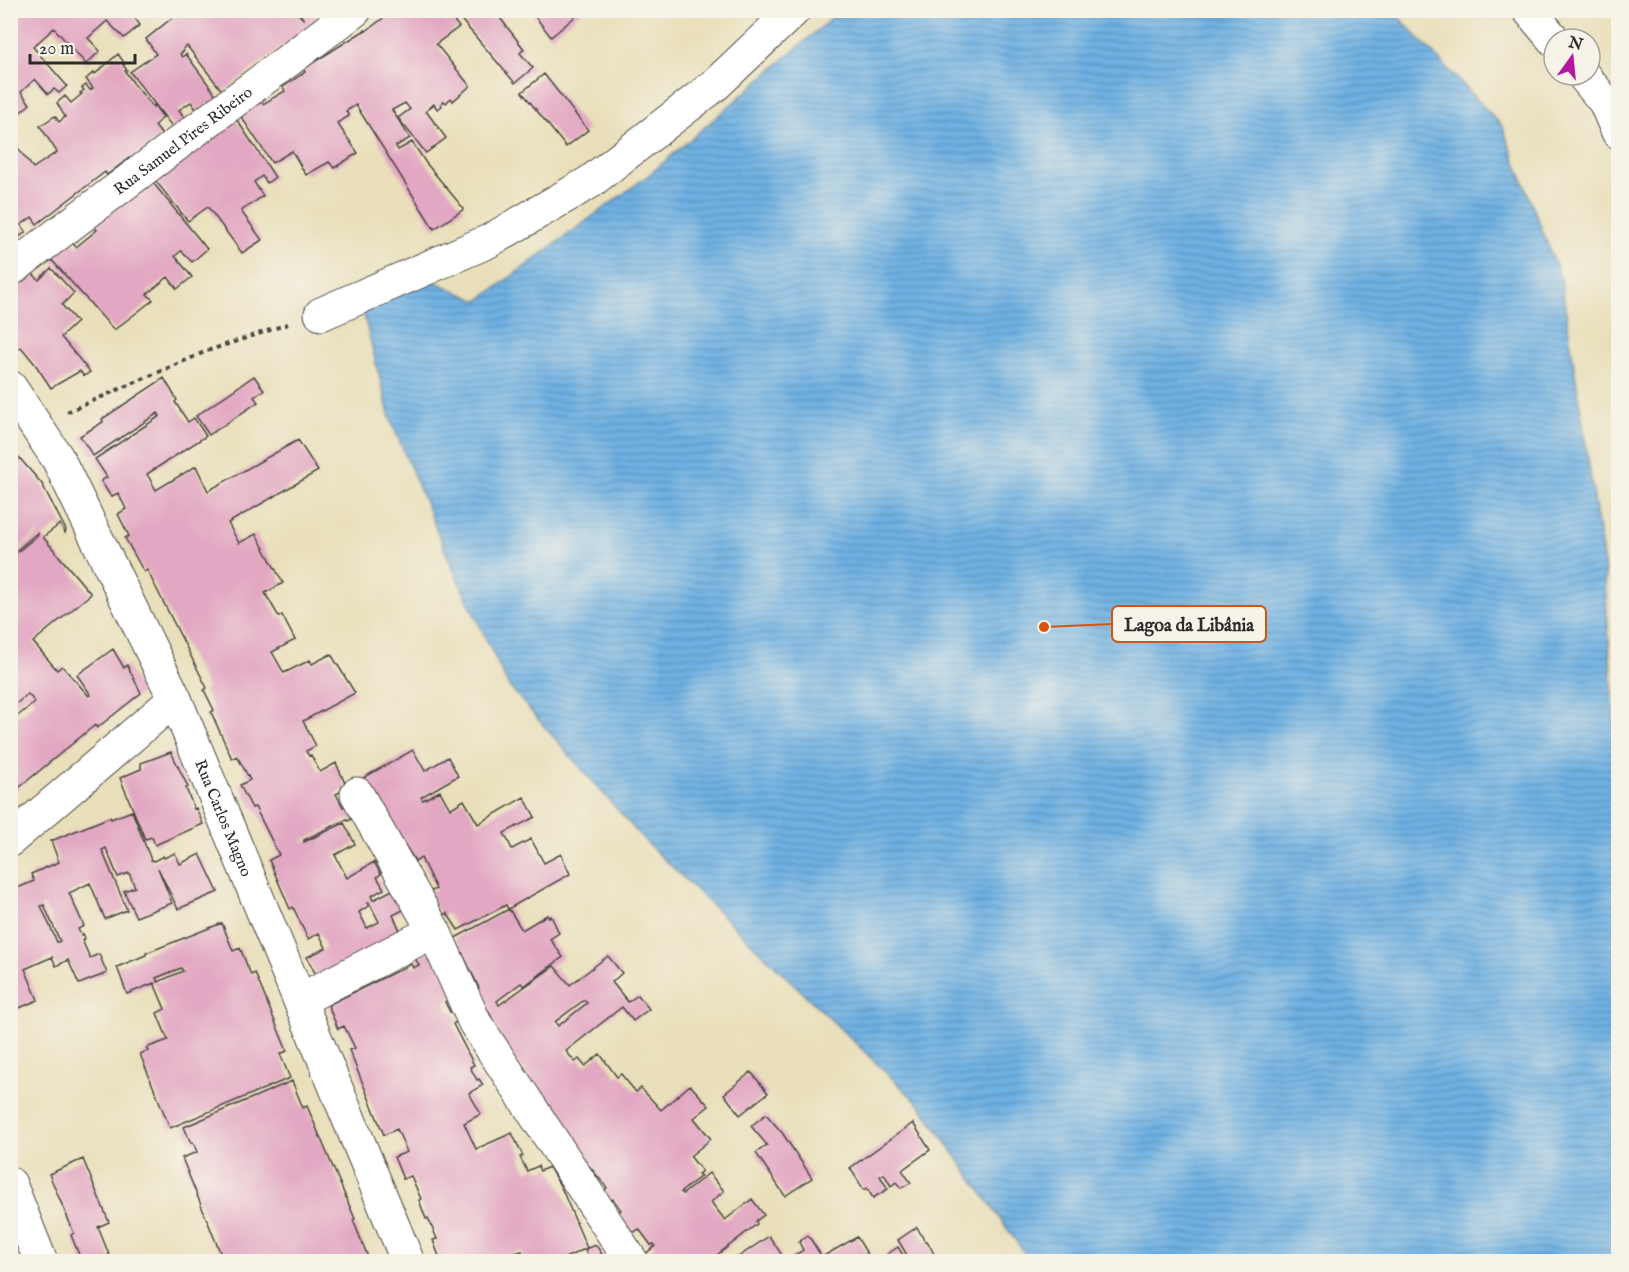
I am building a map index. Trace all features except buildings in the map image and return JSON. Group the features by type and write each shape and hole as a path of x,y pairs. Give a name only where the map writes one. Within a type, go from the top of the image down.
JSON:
{"street":[{"name":"Rua Samuel Pires Ribeiro","path":"10,270 355,10"},
{"path":"321,314 489,241 590,182 715,85 794,10"},
{"path":"1529,10 1543,27"},
{"path":"1593,87 1605,102 1618,132"},
{"name":"Rua Carlos Magno","path":"13,394 58,459 175,699 408,1262"},
{"path":"10,840 175,699"},
{"path":"357,794 434,932 475,1023 632,1262"},
{"path":"300,1000 434,932"},
{"path":"10,1184 41,1262"}],"path":[{"path":"36,425 207,351 321,314"}],"water":[{"path":"835,11 1393,11 1502,126 1561,279 1604,565 1618,780 1618,1261 1030,1261 920,1105 645,841 508,685 453,569 390,418 362,308 427,278 478,301 650,174 833,17"}],"place":[{"name":"Lagoa da Libânia","path":"1044,627"}]}
